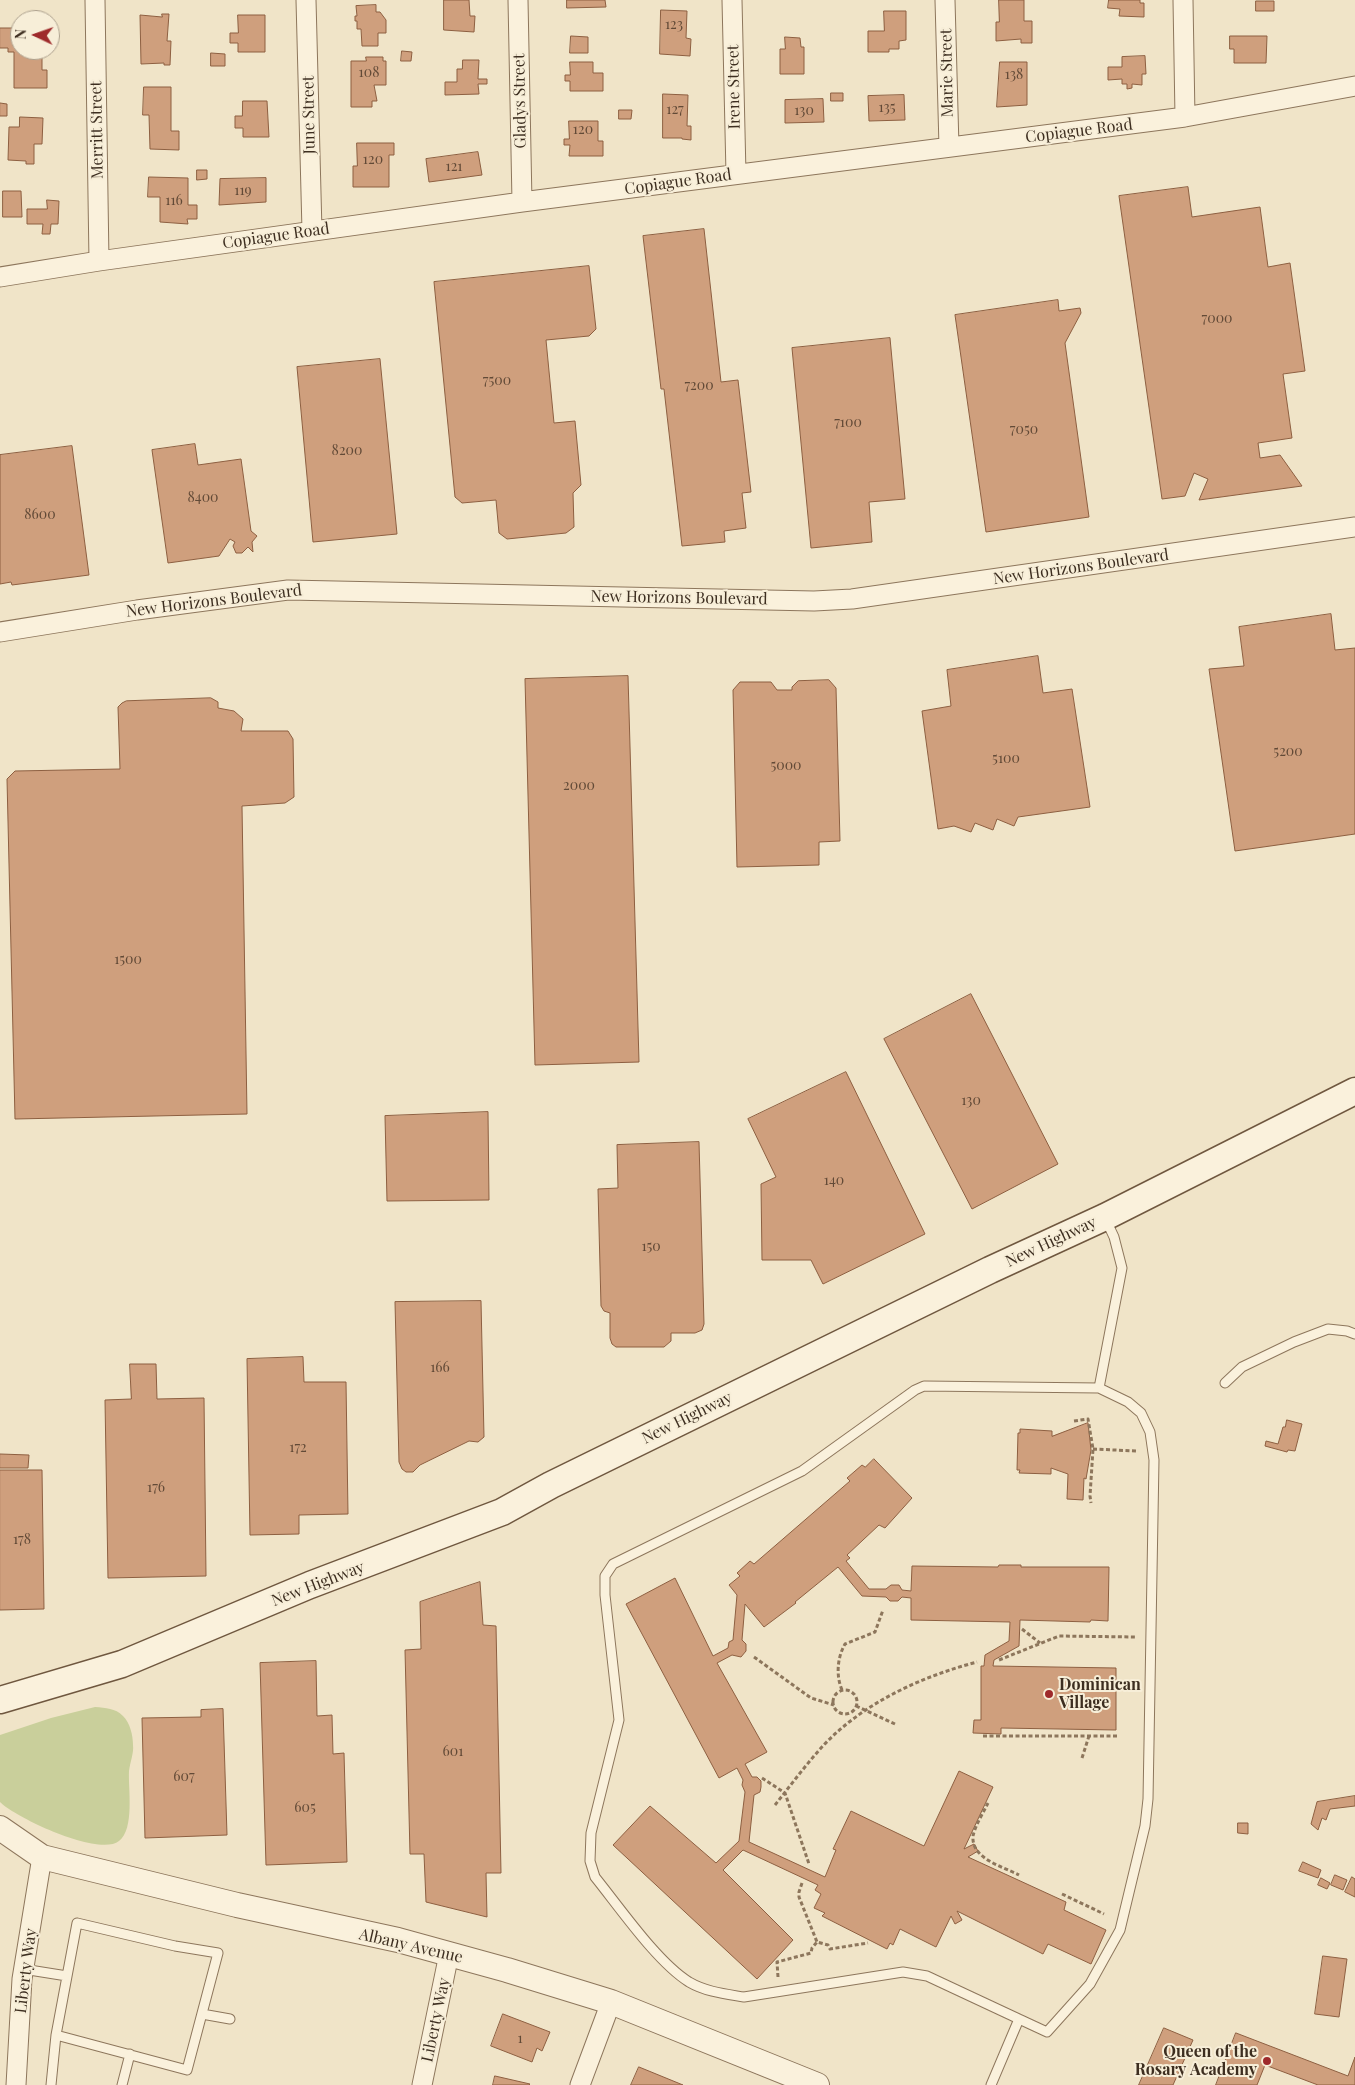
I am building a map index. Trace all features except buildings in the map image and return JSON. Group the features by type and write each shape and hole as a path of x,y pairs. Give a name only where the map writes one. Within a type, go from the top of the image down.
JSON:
{"main road":[{"name":"New Highway","path":"0,1700 122,1664 302,1589 502,1512 551,1485 972,1278 1105,1217 1355,1091"}],"street":[{"name":"Merritt Street","path":"95,0 99,261"},
{"name":"June Street","path":"306,0 312,231"},
{"name":"Gladys Street","path":"518,0 522,202"},
{"name":"Irene Street","path":"732,0 736,174"},
{"name":"Marie Street","path":"945,0 949,147"},
{"path":"1183,0 1186,118"},
{"name":"Copiague Road","path":"0,277 99,261 522,202 1186,118 1355,86"},
{"name":"New Horizons Boulevard","path":"0,632 137,610 288,590 814,601 852,599 1355,527"},
{"name":"Albany Avenue","path":"0,1828 42,1857 237,1905 398,1940 611,2002 817,2085"},
{"name":"Liberty Way","path":"16,2085 24,1969 42,1857"},
{"name":"Liberty Way","path":"422,2085 449,1954"},
{"path":"580,2085 611,2002"}],"lane":[{"path":"1099,1388 1122,1268 1114,1237 1105,1217"},
{"path":"1225,1382 1242,1367 1294,1342 1328,1329 1355,1334"},
{"path":"924,1386 1099,1388 1128,1402 1141,1412 1150,1432 1154,1460 1148,1804 1145,1826 1120,1930 1090,1984 1047,2032 1020,2019 927,1976 903,1972 744,1997 719,1994 690,1982 660,1957 595,1877 590,1861 591,1833 618,1720 605,1595 605,1576 613,1564 802,1471 915,1390 924,1386"},
{"path":"51,2085 56,2035 77,1923 175,1946 218,1953 187,2070 56,2035"},
{"path":"24,1969 67,1976"},
{"path":"202,2014 230,2019"},
{"path":"991,2085 1020,2019"},
{"path":"122,2085 130,2054"}],"path":[{"path":"1074,1421 1088,1418 1093,1449 1091,1503"},
{"path":"1093,1449 1136,1451"},
{"path":"842,1690 834,1698 834,1705 838,1712 846,1713 854,1710 856,1699 853,1693 842,1690 839,1684 838,1664 840,1653 844,1644 875,1632 883,1610"},
{"path":"1022,1629 1040,1644"},
{"path":"999,1660 1059,1636 1137,1637"},
{"path":"754,1657 811,1698 834,1705"},
{"path":"775,1805 834,1735 868,1710 900,1689 915,1682 977,1662"},
{"path":"856,1706 895,1724"},
{"path":"983,1736 1118,1736"},
{"path":"1082,1758 1088,1736"},
{"path":"762,1778 785,1793 809,1864"},
{"path":"988,1803 973,1834 975,1846 982,1857 1019,1875"},
{"path":"802,1883 798,1892 799,1897 817,1942"},
{"path":"1062,1894 1104,1914"},
{"path":"817,1942 828,1945 830,1949 868,1943"},
{"path":"778,1977 777,1962 811,1953 817,1942"}],"green space":[{"path":"95,1707 107,1708 120,1713 129,1726 133,1741 129,1771 130,1808 127,1827 119,1841 109,1845 94,1844 58,1834 39,1826 0,1802 0,1735 51,1718"}],"place":[{"name":"Dominican Village","path":"1049,1694"},
{"name":"Queen of the Rosary Academy","path":"1267,2061"}]}
